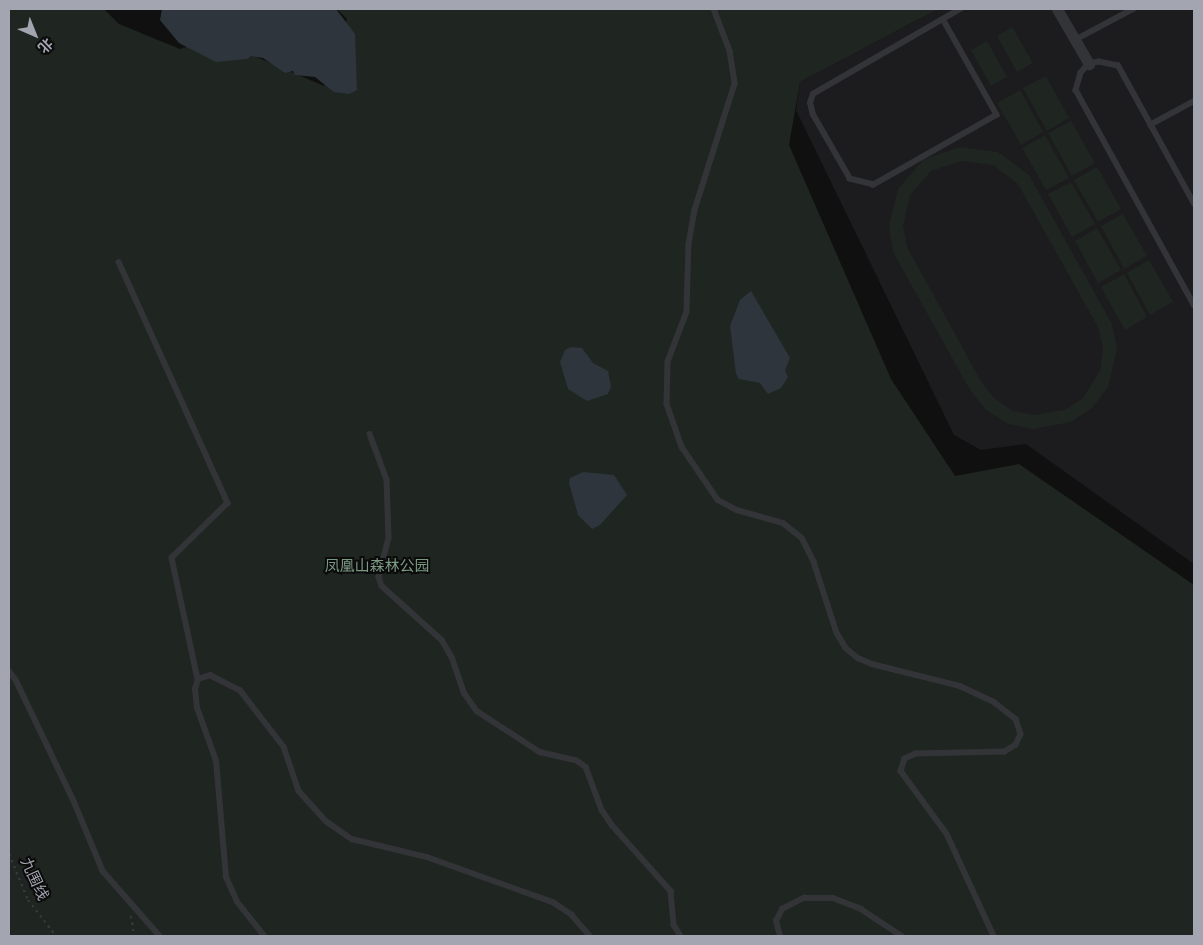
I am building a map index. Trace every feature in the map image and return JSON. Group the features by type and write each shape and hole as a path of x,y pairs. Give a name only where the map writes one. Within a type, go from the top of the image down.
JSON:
{"street":[{"path":"1058,9 1088,64"}],"lane":[{"path":"714,9 730,51 735,84 695,210 689,243 687,312 668,362 668,404 682,447 718,500 737,510 783,523 802,538 814,562 837,633 846,648 858,658 872,664 960,686 994,702 1016,719 1021,734 1016,746 1005,752 916,754 905,759 901,771 947,834 994,936"},
{"path":"943,19 997,115 874,185 850,179 813,115 810,103 813,94 960,9"},
{"path":"1075,40 1133,9"},
{"path":"1194,204 1118,66 1099,62 1088,64 1081,73 1076,90 1194,305"},
{"path":"1150,125 1194,101"},
{"path":"120,262 228,502 172,558 198,679 195,689 197,708 216,761 226,877 237,902 264,936"},
{"path":"370,434 387,480 389,538 379,577 382,586 442,640 452,656 465,694 477,711 540,752 576,760 586,767 602,810 612,826 664,879 671,891 674,925 681,936"},
{"path":"9,671 16,680 74,801 92,852 103,871 160,936"},
{"path":"198,679 210,675 240,690 284,747 299,791 326,821 352,839 427,857 552,902 572,915 590,936"},
{"path":"777,936 776,921 782,909 804,898 833,898 862,909 902,936"}],"path":[{"name":"九围线","path":"9,854 28,900 56,936"},
{"path":"129,901 134,936"}],"shaded area":[{"path":"162,9 336,9 355,34 357,90 349,94 334,92 315,77 295,75 293,71 285,73 263,58 251,56 247,59 216,62 179,43 160,20"},
{"path":"938,9 1194,9 1194,564 1026,444 981,450 954,435 796,110 800,82"},
{"path":"751,291 790,358 785,370 788,377 781,388 768,394 760,383 739,379 736,374 730,326 740,300"},
{"path":"571,347 582,348 593,363 608,371 611,386 608,394 587,401 568,389 560,362 565,350"},
{"path":"583,472 614,475 627,495 600,525 592,529 578,515 569,483 570,478"}],"green space":[{"name":"凤凰山森林公园","path":"9,9 104,9 119,24 180,49 212,38 324,86 343,57 338,42 347,19 337,9 938,9 800,82 789,145 891,379 955,476 1019,464 1194,585 1194,936 9,936"},
{"path":"1012,27 1033,63 1017,72 997,36"},
{"path":"987,41 1007,77 991,86 971,50"},
{"path":"1046,76 1069,118 1047,131 1023,88"},
{"path":"1020,90 1043,132 1021,145 997,103"},
{"path":"1071,121 1095,163 1072,176 1048,133"},
{"path":"1045,135 1069,178 1046,190 1022,148"},
{"path":"960,147 998,152 1029,175 1112,324 1117,349 1108,387 1092,408 1071,422 1033,429 1008,424 986,410 970,390 893,252 889,226 898,189 923,160","holes":["961,161 993,165 1018,184 1099,329 1103,350 1100,371 1083,398 1065,410 1034,415 1013,411 995,399 982,383 907,247 903,226 910,195 931,171"]},
{"path":"1097,167 1121,209 1098,222 1074,180"},
{"path":"1071,182 1095,224 1072,237 1048,194"},
{"path":"1123,214 1147,256 1124,269 1101,226"},
{"path":"1097,228 1121,270 1098,283 1075,241"},
{"path":"1149,260 1173,302 1150,315 1127,273"},
{"path":"1124,274 1147,317 1125,330 1101,287"}]}
